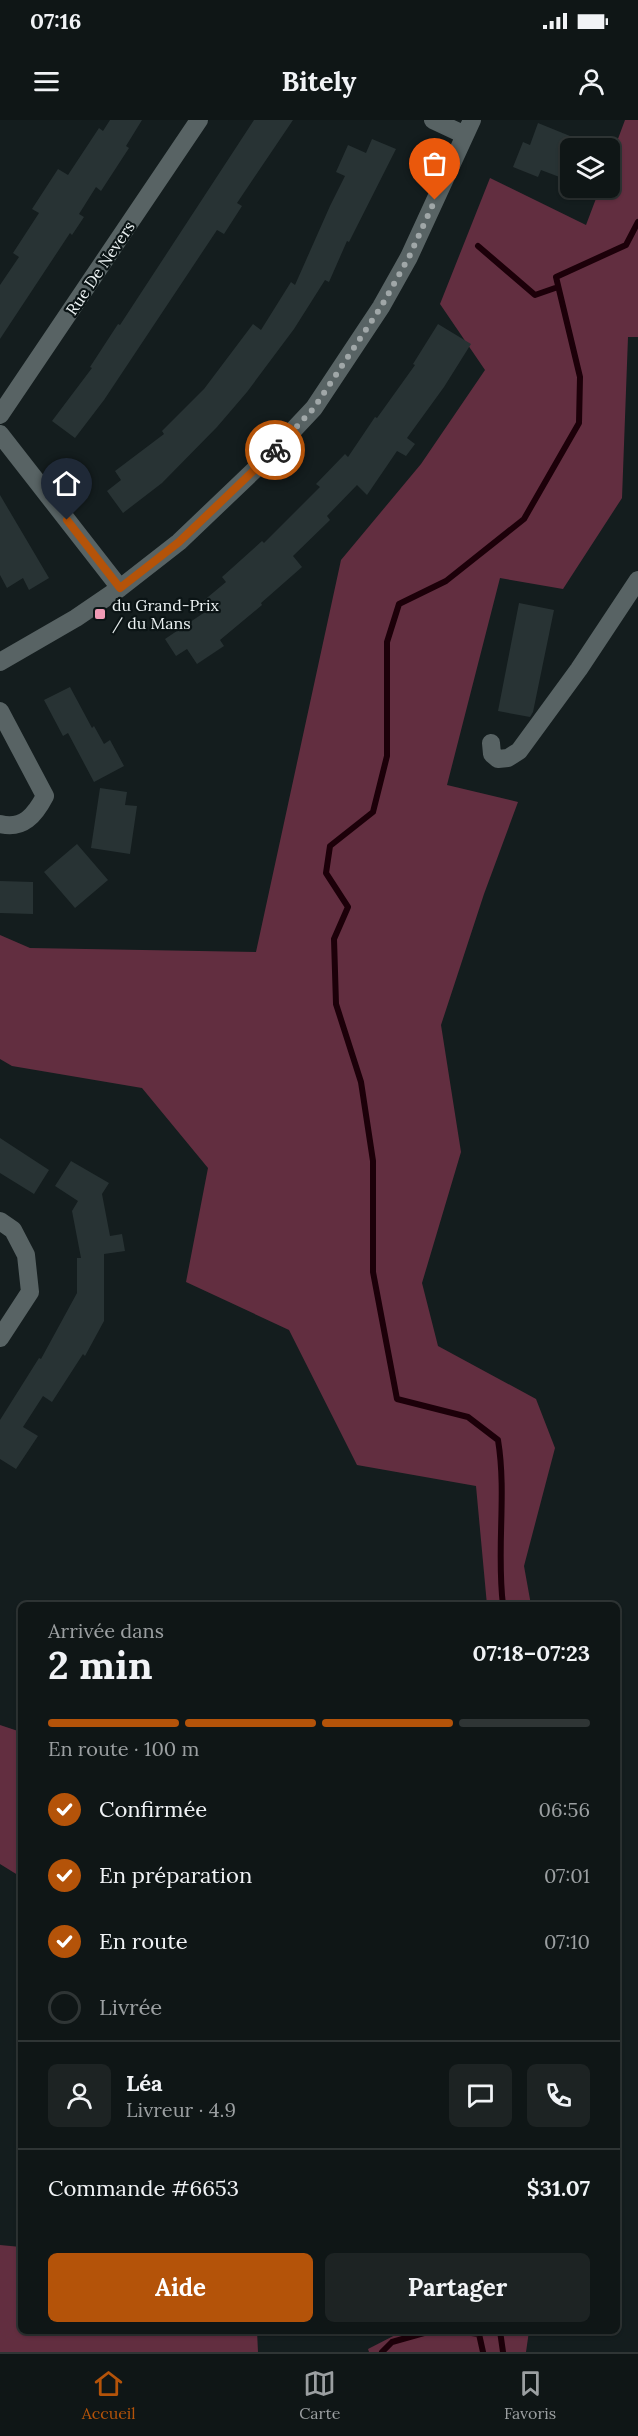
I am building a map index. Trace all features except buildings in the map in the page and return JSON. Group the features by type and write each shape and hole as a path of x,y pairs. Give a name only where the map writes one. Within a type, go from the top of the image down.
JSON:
{"street":[{"name":"Rue De Nevers","path":"0,415 199,120"},
{"path":"0,662 76,618 120,588 179,542 268,457 314,408 381,307 409,257 468,128 433,120"},
{"path":"0,434 120,588"},
{"path":"491,743 492,754 498,759 508,758 519,751 579,669 638,580"},
{"path":"0,711 45,796 34,816 12,827 0,824"},
{"path":"0,1221 13,1230 26,1255 30,1292 0,1338"}],"shaded area":[{"path":"625,120 638,120 638,337 628,337 622,498 563,589 500,578 447,785 518,802 484,894 441,1025 461,1152 422,1283 438,1346 536,1399 555,1448 524,1566 530,1602 487,1602 476,1486 357,1465 289,1330 186,1282 208,1168 142,1088 12,1066 0,1059 0,935 30,948 256,952 341,560 421,464 485,370 440,304 490,178 586,225 596,198 620,198 618,138"},
{"path":"0,1725 18,1731 18,1875 0,1864"},
{"path":"0,2245 18,2247 18,2334 257,2334 258,2352 0,2352"},
{"path":"397,2334 529,2334 526,2352 369,2352 368,2349"}],"waterway":[{"path":"503,1602 502,1481 498,1440 468,1417 397,1399 373,1272 373,1161 361,1082 336,1004 334,939 348,907 326,873 330,846 373,812 387,756 387,642 399,604 446,581 524,519 579,423 580,377 556,277 626,245 638,222"},
{"path":"478,246 535,295 558,287"},
{"path":"382,2352 392,2342 420,2334"},
{"path":"479,2334 483,2352"},
{"path":"500,2334 503,2352"}],"way so far":[{"path":"275,450 314,408 381,307 409,257 435,200"}],"place":[{"name":"du Grand-Prix / du Mans","path":"100,614"}],"route":[{"path":"67,520 120,588 179,542 275,450"}]}
